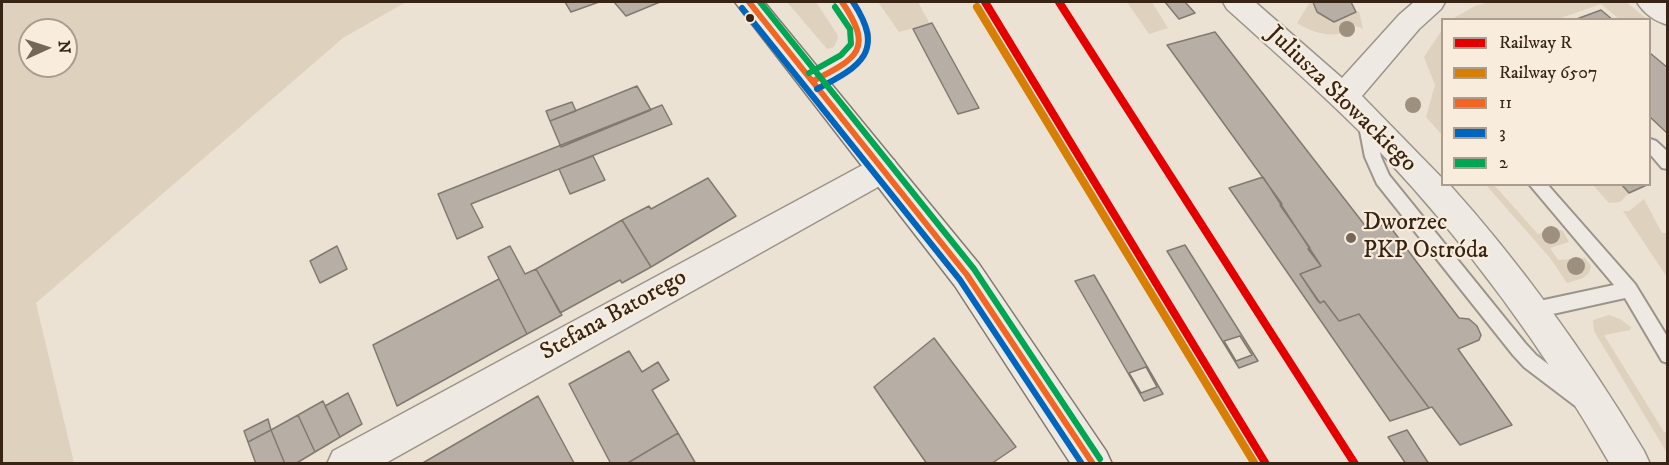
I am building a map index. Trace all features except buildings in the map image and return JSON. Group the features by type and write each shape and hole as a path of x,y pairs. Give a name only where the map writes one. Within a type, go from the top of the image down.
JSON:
{"street":[{"path":"749,2 967,274 1093,464"},
{"name":"Juliusza Słowackiego","path":"1237,2 1414,167 1485,251 1530,311 1605,417 1631,464"},
{"path":"1354,109 1409,22 1431,2"},
{"path":"1651,2 1668,15"},
{"name":"Stefana Batorego","path":"346,464 883,169"}],"lane":[{"path":"813,81 845,64 859,47 860,29 842,2"},
{"path":"1354,109 1383,179 1519,350 1542,371 1605,417"},
{"path":"1651,146 1668,163"},
{"path":"1539,186 1629,289 1668,355"},
{"path":"1530,311 1629,289"}],"shaded area":[{"path":"2,2 406,2 343,38 36,303 74,463 2,463"},
{"path":"787,2 816,2 837,34 838,38 834,47 827,49"},
{"path":"878,2 918,2 930,24 899,32"},
{"path":"1127,2 1152,2 1168,28 1149,34"},
{"path":"1310,2 1313,2 1317,12 1334,22 1359,11 1363,29 1353,25 1341,33 1326,34 1303,27 1297,23"},
{"path":"1489,2 1626,2 1646,18 1618,18 1601,4 1561,18 1454,18 1475,6"},
{"path":"1441,32 1441,134 1426,117 1435,85 1424,57"},
{"path":"1487,186 1495,186 1538,234 1555,228 1563,231 1569,242 1550,248 1558,260 1585,258 1591,266 1589,273 1583,278 1567,283 1551,259"},
{"path":"1594,186 1622,186 1629,193 1620,202 1609,203"},
{"path":"1644,199 1662,233 1667,233 1667,277 1623,211 1629,211"},
{"path":"1609,315 1631,327 1630,330 1604,335 1664,432 1667,432 1667,453 1594,331 1593,320"}],"rail line":[{"name":"R","path":"985,2 1266,464"},
{"name":"R","path":"1059,2 1355,464"},
{"name":"6507","path":"977,7 1255,464"}],"transit line":[{"name":"11","path":"749,2 967,275 1093,464"},
{"name":"2","path":"760,2 974,269 1100,459"},
{"name":"11","path":"813,81 841,66 858,50 859,31 842,2"},
{"name":"3","path":"817,89 846,73 865,55 869,44 869,32 864,18 853,2"},
{"name":"2","path":"809,73 841,55 851,44 850,29 835,7"},
{"name":"3","path":"742,8 960,280 1082,464"}],"place":[{"name":"Dworzec PKP Ostróda","path":"1351,238"}]}
